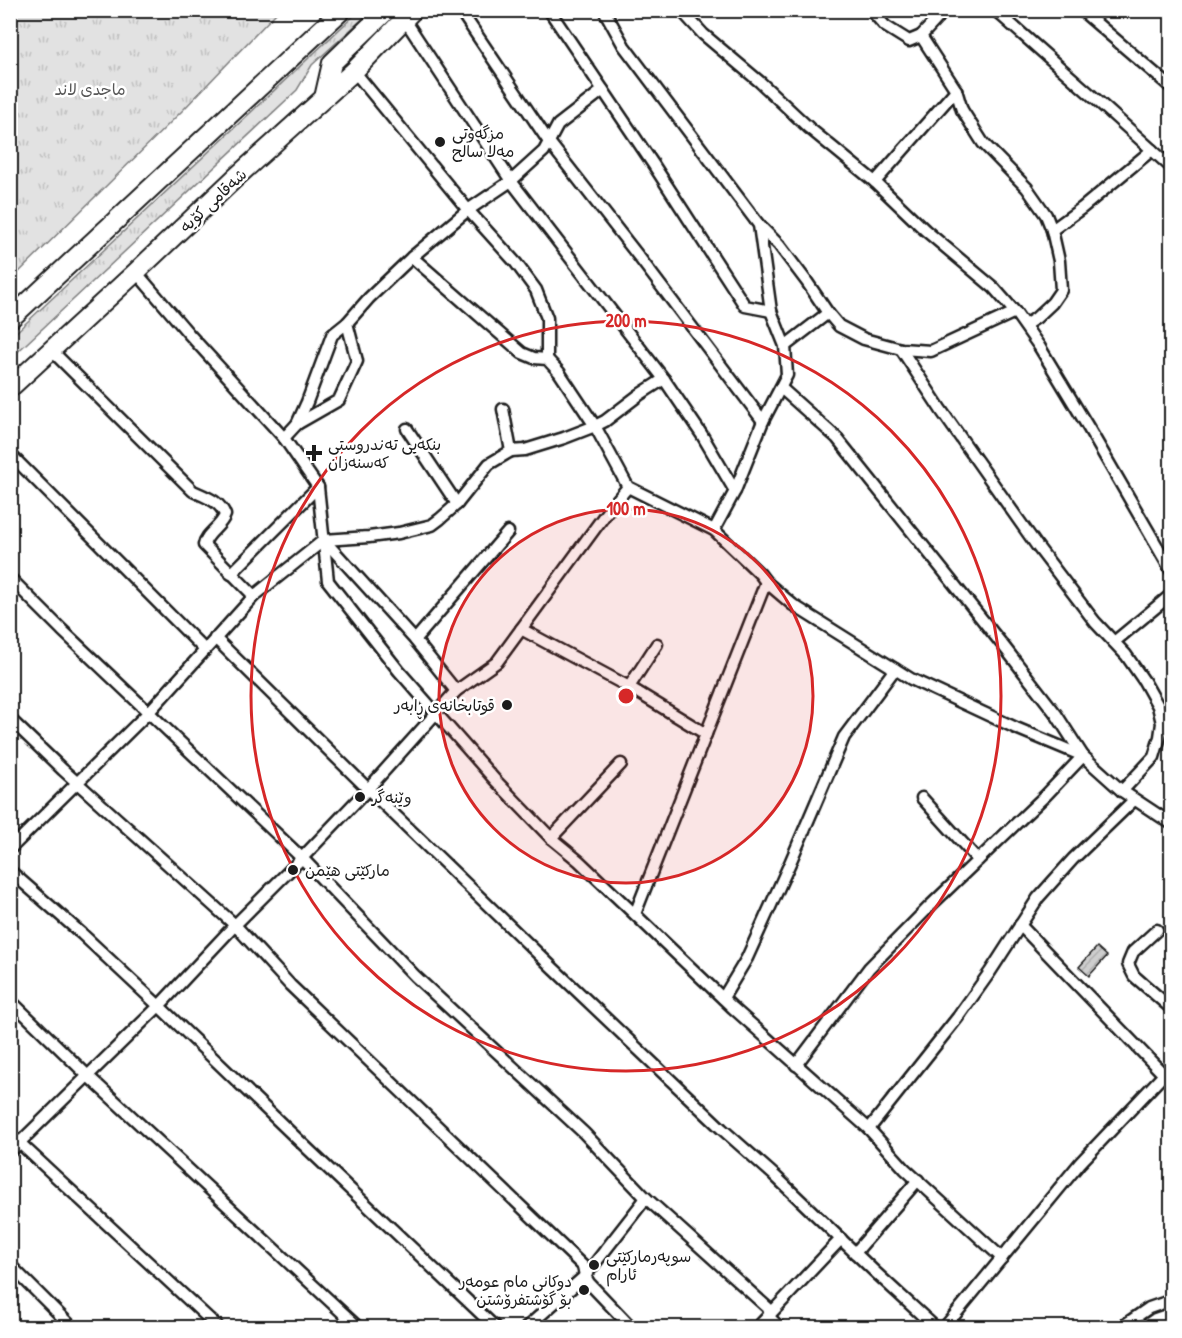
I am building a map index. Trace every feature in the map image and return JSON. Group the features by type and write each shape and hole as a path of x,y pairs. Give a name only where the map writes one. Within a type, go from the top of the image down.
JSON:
{"highway":[{"path":"10,319 342,10"},
{"path":"324,98 332,63 387,10"},
{"name":"شەقامی کۆیە","path":"10,388 354,70 409,15"}],"street":[{"path":"460,10 549,142 764,421"},
{"path":"549,10 745,306 771,312"},
{"path":"604,10 624,46 759,225 779,245 839,326 864,339 902,349 932,351 1016,312"},
{"path":"681,10 703,34 760,82 809,128 875,182 925,230 994,288 1016,312 1088,427 1172,572"},
{"path":"872,10 885,26 909,41 921,36 945,10"},
{"path":"995,10 1172,168"},
{"path":"1081,10 1172,88"},
{"path":"409,15 511,181 664,379 702,435 735,491"},
{"path":"921,36 956,90 962,110 983,143 1027,188 1046,215 1052,230 1059,261 1060,290 1052,303 1025,326"},
{"path":"354,70 468,210 516,263 536,290 547,318 548,359 595,426 628,487 714,530 766,582 793,604 911,679 1083,756"},
{"path":"297,424 333,335 412,257 468,210 511,181 544,151 558,125 603,90"},
{"path":"875,182 956,90"},
{"path":"1052,230 1152,150"},
{"path":"714,530 735,491 764,421 787,375 785,346 771,312 759,225"},
{"path":"412,257 522,353 534,358 548,359"},
{"path":"136,272 284,438 318,488 328,581 399,671 495,780 551,838 579,861 796,1065 869,1129 905,1169 1002,1258"},
{"path":"785,346 828,313"},
{"path":"284,438 297,424 339,400 357,361 347,323"},
{"path":"902,349 941,410 1037,546 1095,622 1126,655 1158,706 1162,723 1154,757 1122,791"},
{"path":"51,350 193,491 210,498 223,508 225,514 223,521 204,542 204,545 254,596"},
{"path":"10,849 149,712 254,596 324,540 369,537 432,525 457,504 489,464 511,451 525,450 595,426 664,379"},
{"path":"781,388 837,438 1005,648 1056,714 1083,756 1122,791 1172,824"},
{"path":"503,409 511,451"},
{"path":"407,429 457,504"},
{"path":"10,454 205,650"},
{"path":"10,1152 159,1006 368,789 456,691 497,662 607,512 628,487"},
{"path":"231,573 318,488"},
{"path":"415,640 508,531"},
{"path":"324,540 415,640 456,691"},
{"path":"10,578 302,858 415,976 584,1133 646,1198 768,1308 771,1319 780,1328"},
{"path":"635,914 766,582"},
{"path":"1114,642 1172,594"},
{"path":"521,629 628,687 706,734"},
{"path":"215,638 368,789 705,1113 936,1328"},
{"path":"628,687 657,644"},
{"path":"723,998 747,958 844,737 896,669"},
{"path":"10,719 63,770 235,925 290,985 584,1266 585,1276 589,1283 632,1328"},
{"path":"796,1065 869,968 1083,756"},
{"path":"551,838 621,764"},
{"path":"922,798 978,860"},
{"path":"869,1129 958,1017 1038,898 1073,859 1134,800"},
{"path":"10,871 159,1006 496,1328"},
{"path":"944,1328 1080,1163 1169,1075 1020,925"},
{"path":"1157,930 1133,952 1128,964 1134,976 1172,1009"},
{"path":"10,1000 88,1076 359,1328"},
{"path":"10,1134 219,1328"},
{"path":"855,1253 918,1180"},
{"path":"526,1328 585,1276 646,1198"},
{"path":"757,1328 841,1239"},
{"path":"10,1265 73,1328"},
{"path":"1120,1328 1149,1308 1172,1300"}],"green space":[{"name":"ماجدی لاند","path":"11,10 278,11 183,110 11,280"},
{"path":"360,10 371,11 312,65 297,90 11,358 11,337"}],"building":[{"path":"1097,947 1107,956 1089,976 1079,967"}],"place":[{"name":"مزگەوتی مەلا سالح","path":"440,142"},
{"name":"بنکەیی تەندروستی کەسنەزان","path":"314,453"},
{"name":"قوتابخانەی ڕابەر","path":"507,705"},
{"name":"وێنەگر","path":"360,797"},
{"name":"مارکێتی هێمن","path":"293,870"},
{"name":"سوپەرمارکێتی ئارام","path":"594,1265"},
{"name":"دوکانی مام عومەر بۆ گۆشتفرۆشتن","path":"584,1290"}]}
